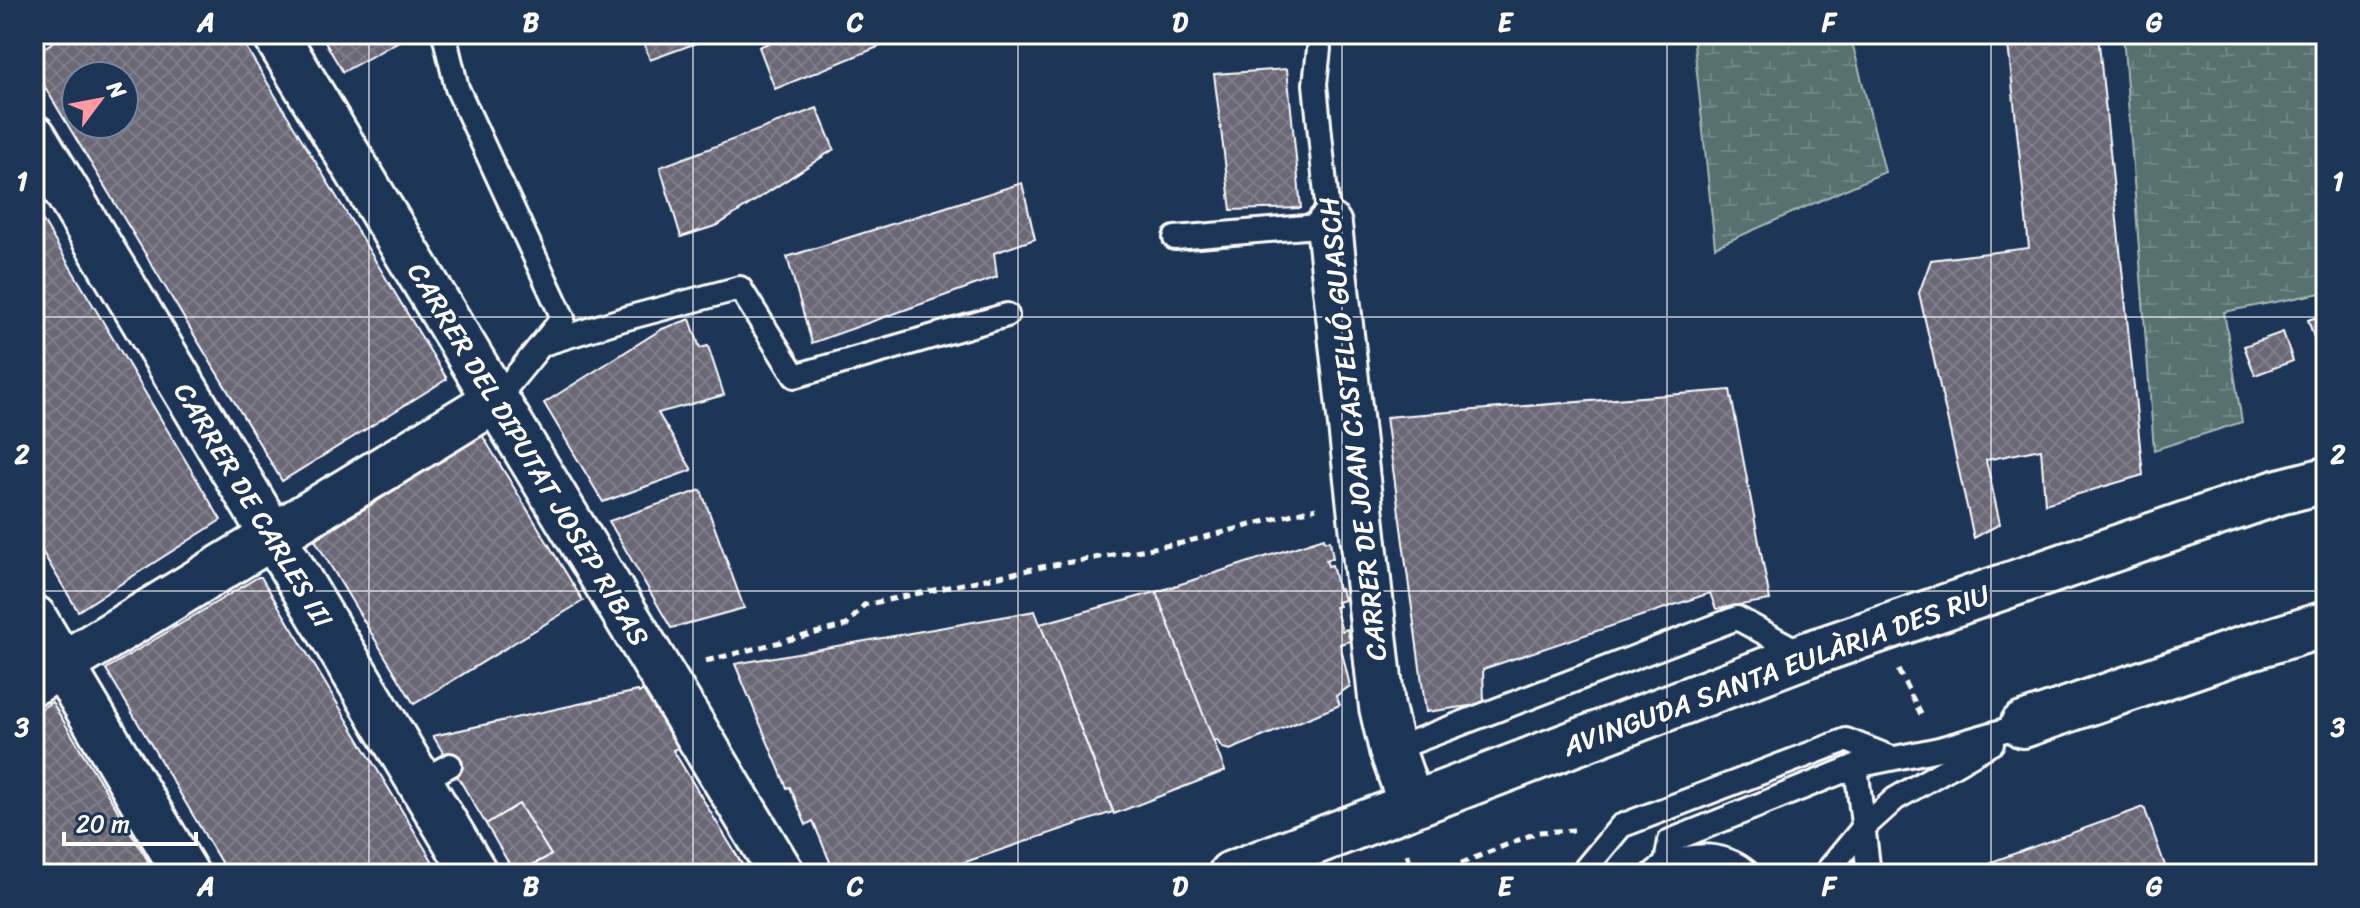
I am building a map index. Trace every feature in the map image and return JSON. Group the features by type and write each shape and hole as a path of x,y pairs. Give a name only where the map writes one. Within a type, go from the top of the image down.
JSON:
{"street":[{"name":"CARRER DEL DIPUTAT JOSEP RIBAS","path":"275,34 782,874"},
{"name":"CARRER DE CARLES III","path":"34,137 273,536 435,774 475,874"},
{"name":"CARRER DE JOAN CASTELLÓ GUASCH","path":"1329,225 1382,707 1392,750 1411,804"},
{"path":"48,674 496,400"},
{"name":"AVINGUDA SANTA EULÀRIA DES RIU","path":"1231,874 1806,655 2279,492 2326,480"},
{"path":"34,618 48,674 186,874"},
{"path":"2023,725 2326,624"}],"lane":[{"path":"451,36 457,88 563,318 496,400"},
{"name":"CARRER DE JOAN CASTELLÓ GUASCH","path":"1319,49 1315,84 1329,225"},
{"path":"1175,238 1329,225"},
{"path":"543,344 740,288 795,376 1007,315"},
{"path":"1392,750 1737,618 1806,655"},
{"path":"1659,869 1670,841 1856,766 1939,749 2023,725"},
{"path":"1825,874 1863,828 1895,799 2023,725"},
{"path":"1585,874 1586,868 1621,826 1846,740 1893,759"},
{"path":"1856,766 1869,874"},
{"path":"1659,869 1692,856 1720,858 1749,874"}],"path":[{"path":"661,673 847,625 864,605 1042,567 1182,543 1317,508"},
{"path":"1877,631 1939,749"},
{"path":"1435,874 1538,832 1621,826"}],"green space":[{"path":"1693,34 1850,34 1885,172 1715,247"},
{"path":"2123,34 2326,34 2326,292 2224,312 2242,422 2154,450"}],"building":[{"path":"66,34 238,34 447,379 282,481 77,140 140,140 140,60 60,60 60,112 34,69 34,54"},
{"path":"320,34 407,34 408,36 343,72"},
{"path":"641,34 715,34 716,36 650,60"},
{"path":"789,34 884,34 888,43 775,89 759,47"},
{"path":"2007,34 2098,34 2143,475 2045,504 2041,449 1986,460 2000,524 1974,538 1919,293 1931,260 2029,248"},
{"path":"1287,69 1301,208 1231,210 1214,74"},
{"path":"817,108 834,149 718,225 681,237 660,167"},
{"path":"1022,183 1035,239 994,253 997,277 812,343 787,257"},
{"path":"34,206 221,520 78,611 34,538"},
{"path":"2326,314 2326,353 2320,355 2308,320"},
{"path":"690,319 700,348 708,346 724,395 658,413 692,470 603,502 544,403 662,329"},
{"path":"2283,332 2293,361 2255,375 2244,346"},
{"path":"1730,390 1770,600 1716,609 1710,593 1483,669 1484,704 1426,712 1386,417"},
{"path":"482,435 583,601 414,704 315,540"},
{"path":"701,490 744,608 671,628 609,521"},
{"path":"1324,538 1330,541 1333,558 1326,560 1328,566 1332,565 1338,590 1341,589 1344,600 1337,602 1339,606 1335,607 1342,631 1347,629 1350,641 1340,644 1350,686 1336,696 1340,705 1230,750 1222,748 1217,740 1213,741 1156,592"},
{"path":"261,577 436,867 425,874 228,874 106,669"},
{"path":"1156,592 1225,771 1114,814 1040,624"},
{"path":"1035,611 1113,812 930,874 860,874 857,869 847,874 835,874 813,821 806,825 790,787 787,788 735,664"},
{"path":"645,689 680,747 673,750 748,874 518,874 551,855 519,804 486,824 433,736 639,693"},
{"path":"52,702 156,874 34,874 34,713"},
{"path":"519,804 551,855 515,874 486,824"},
{"path":"2144,807 2168,874 1995,874 1991,862"},
{"path":"1507,866 1509,874 1486,874"}]}
